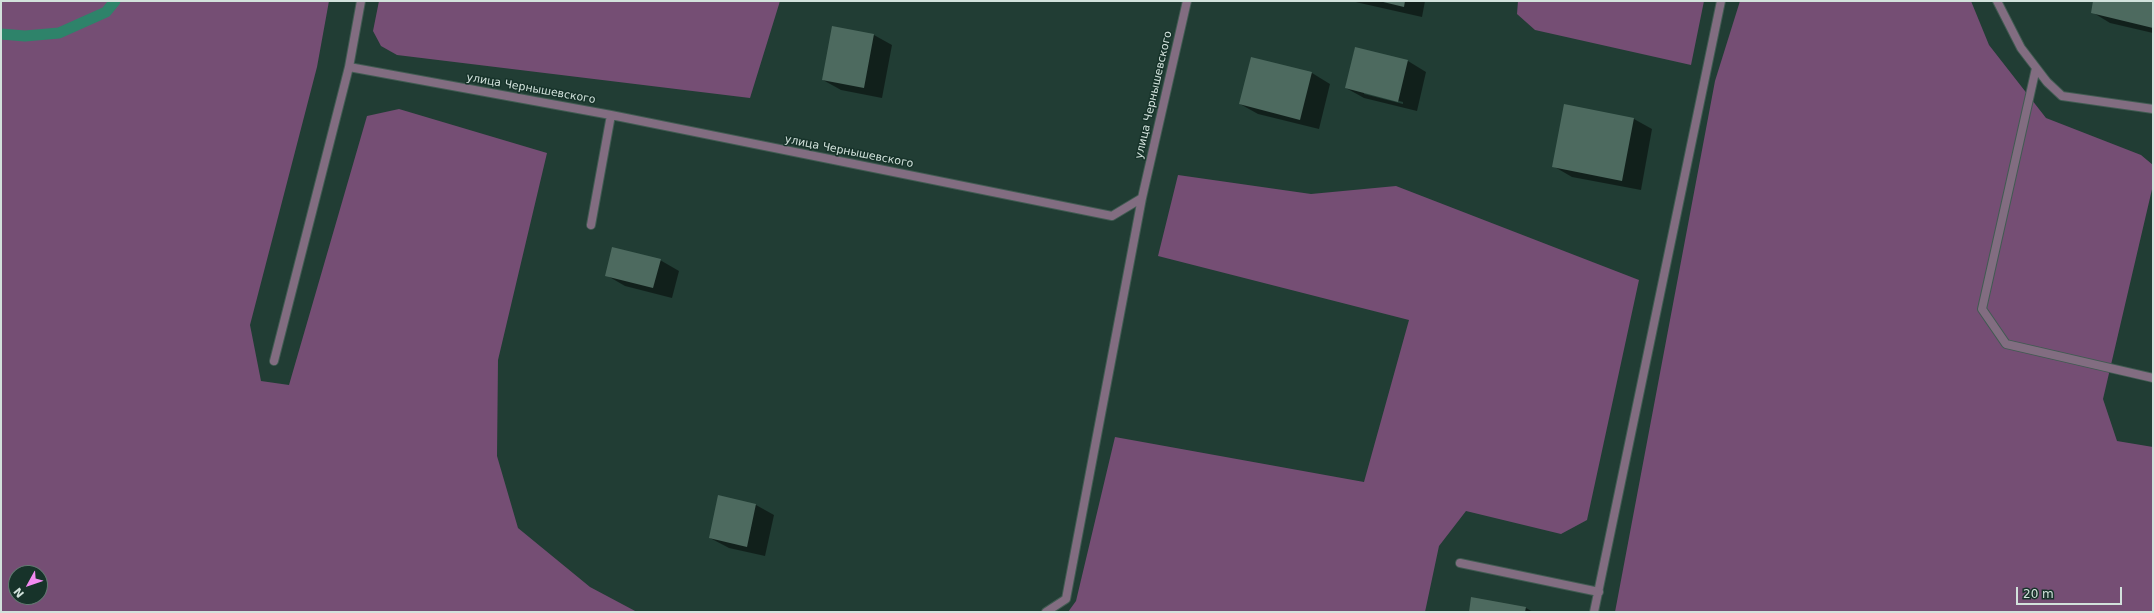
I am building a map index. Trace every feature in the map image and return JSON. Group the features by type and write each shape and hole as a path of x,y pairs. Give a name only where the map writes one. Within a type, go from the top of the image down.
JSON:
{"lane":[{"path":"274,361 349,67 361,1"},
{"name":"улица Чернышевского","path":"349,67 611,115 1112,216 1142,198 1187,1"},
{"path":"1594,612 1721,1"},
{"path":"1997,1 2020,48 2062,96 2153,109"},
{"path":"2036,68 1982,309 2006,344 2153,378"},
{"path":"592,225 611,115"},
{"path":"1046,612 1066,599 1142,198"},
{"path":"1460,563 1598,592"}],"shaded area":[{"path":"1,1 329,1 317,67 250,325 261,381 289,385 367,116 399,109 547,153 498,360 497,456 518,528 590,587 637,612 1,612"},
{"path":"379,1 780,1 750,98 397,55 381,46 373,31"},
{"path":"1518,1 1704,1 1691,65 1535,30 1517,14"},
{"path":"1740,1 1971,1 1989,45 2046,118 2141,155 2153,165 2153,185 2103,399 2117,441 2153,447 2153,612 1615,612 1715,81"},
{"path":"1178,175 1311,194 1396,186 1639,280 1587,520 1561,534 1466,511 1439,546 1425,612 1068,612 1076,601 1115,437 1364,482 1409,320 1158,256"}],"building":[{"path":"1379,1 1405,1 1404,7"},
{"path":"2093,1 2153,1 2153,28 2091,13"},
{"path":"832,26 874,34 864,88 822,80"},
{"path":"1355,47 1408,60 1398,102 1345,88"},
{"path":"1251,57 1312,72 1300,120 1239,104"},
{"path":"1564,104 1634,118 1622,181 1552,167"},
{"path":"612,247 661,259 653,288 605,276"},
{"path":"718,495 756,504 747,547 709,538"},
{"path":"1471,597 1526,607 1525,612 1469,612"}],"waterway":[{"path":"1,34 25,36 59,33 106,12 115,1"}]}
